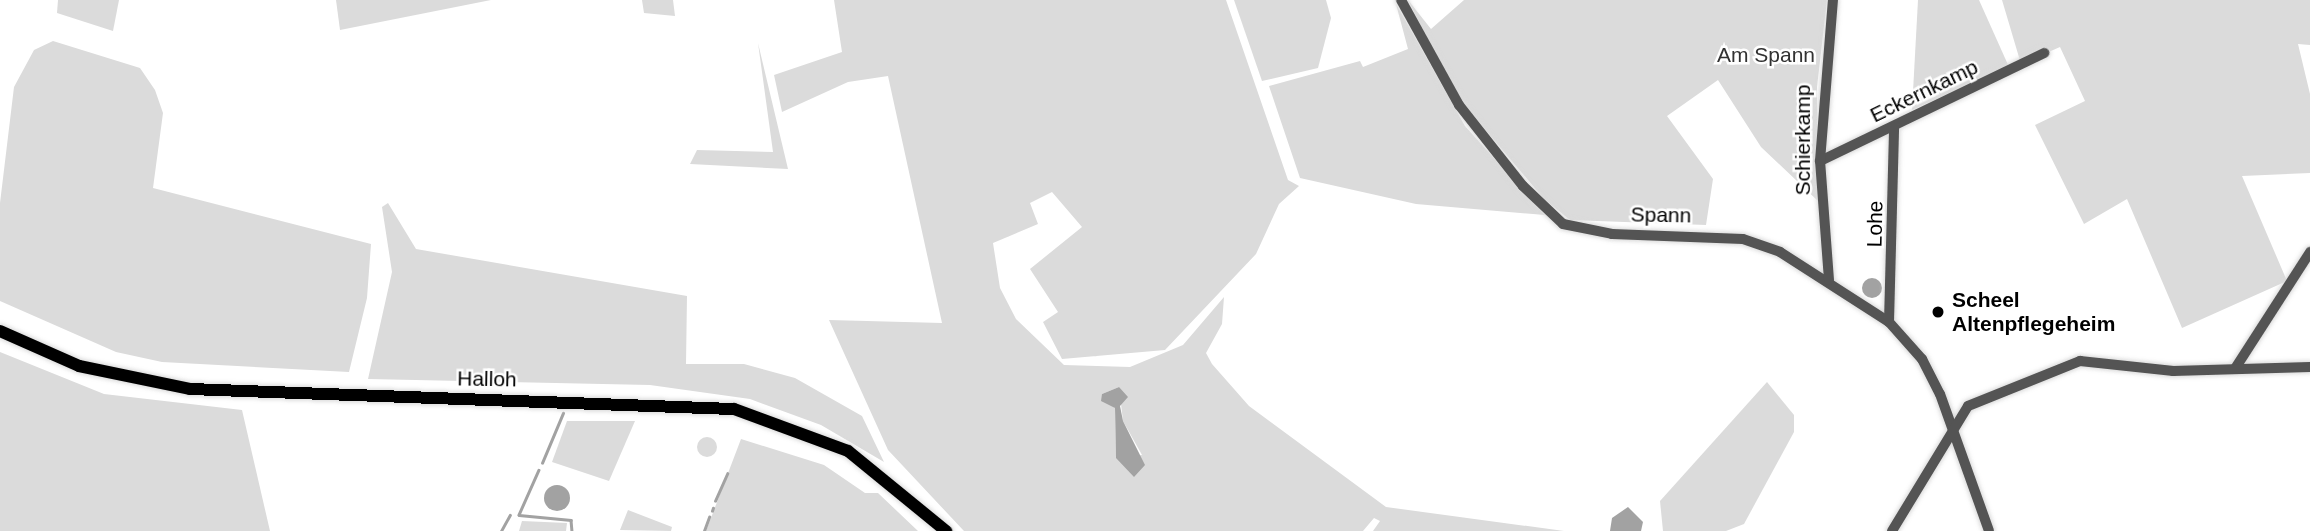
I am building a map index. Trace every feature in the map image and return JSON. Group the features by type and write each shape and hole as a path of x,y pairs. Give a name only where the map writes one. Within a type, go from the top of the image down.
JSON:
{"main road":[{"name":"Halloh","path":"0,331 79,366 190,389 734,409 848,451 946,531"}],"street":[{"name":"Spann","path":"1401,0 1459,106 1523,186 1563,224 1612,233 1744,239 1829,280 1889,321 1922,359 1952,428 1989,531"},
{"name":"Schierkamp","path":"1829,280 1820,161 1833,0"},
{"name":"Eckernkamp","path":"1820,161 2044,53"},
{"name":"Lohe","path":"1889,321 1894,127"},
{"path":"2236,367 2310,252"},
{"path":"1892,531 1952,428 1968,407 2080,361 2173,371 2236,367 2310,367"}],"green space":[{"path":"58,0 119,0 113,31 57,13"},
{"path":"336,0 491,0 340,30"},
{"path":"642,0 673,0 675,16 644,13"},
{"path":"834,0 1226,0 1288,180 1299,186 1279,204 1256,254 1165,350 1062,359 1043,322 1058,312 1030,269 1082,227 1052,192 1030,203 1038,224 993,243 1000,288 1016,319 1064,365 1130,367 1183,345 1224,297 1222,324 1206,353 1212,364 1249,406 1386,507 1564,531 1373,531 1380,521 1374,518 1363,531 964,531 888,450 829,320 942,323 888,76 848,82 782,112 774,75 842,52","holes":["1119,387 1123,421 1142,455 1116,458 1115,408 1102,394"]},
{"path":"1234,0 1326,0 1331,18 1318,68 1262,81"},
{"name":"Am Spann","path":"1408,0 1431,29 1464,0 1827,0 1817,87 1818,201 1761,147 1718,80 1667,116 1713,179 1706,225 1570,220 1544,199 1456,95"},
{"path":"1918,0 1979,0 2009,67 1912,110"},
{"path":"2002,0 2310,0 2310,45 2298,44 2310,94 2310,173 2242,176 2287,281 2182,328 2127,199 2084,224 2035,125 2085,101 2060,47 2021,64"},
{"path":"1396,4 1465,126 1545,215 1416,204 1300,178 1269,86 1360,61 1363,67 1408,49"},
{"path":"53,41 140,68 155,90 163,113 153,188 371,244 367,298 349,372 162,362 116,352 0,301 0,203 14,87 34,50"},
{"path":"758,43 788,169 690,164 697,150 773,152"},
{"path":"388,203 416,249 687,296 686,364 744,364 795,378 862,416 884,462 821,425 750,399 650,385 368,379 392,272 382,207"},
{"path":"0,352 104,394 242,410 270,531 0,531"},
{"path":"1767,382 1794,415 1794,432 1744,524 1726,531 1663,531 1660,501"},
{"path":"567,421 635,421 609,481 552,462"},
{"path":"707,437 714,440 717,447 714,454 707,457 700,454 697,447 700,440"},
{"path":"741,439 824,465 865,493 878,493 918,531 706,531"},
{"path":"628,510 672,527 671,531 620,530"},
{"path":"522,521 567,523 566,531 519,531"}],"shaded area":[{"path":"1872,278 1879,281 1882,288 1879,295 1872,298 1865,295 1862,288 1865,281"},
{"path":"1119,387 1128,397 1120,406 1123,421 1145,465 1134,477 1116,458 1115,408 1101,401 1102,394"},
{"path":"557,485 566,489 570,498 566,507 557,511 548,507 544,498 548,489"},
{"path":"1628,507 1643,522 1641,531 1610,531 1612,518"}],"waterway":[{"path":"542,463 563,413"},
{"path":"539,470 519,515 571,520 572,531"},
{"path":"715,501 727,474"},
{"path":"501,531 510,515"},
{"path":"704,531 709,517"}],"place":[{"name":"Scheel Altenpflegeheim","path":"1938,312"}]}
